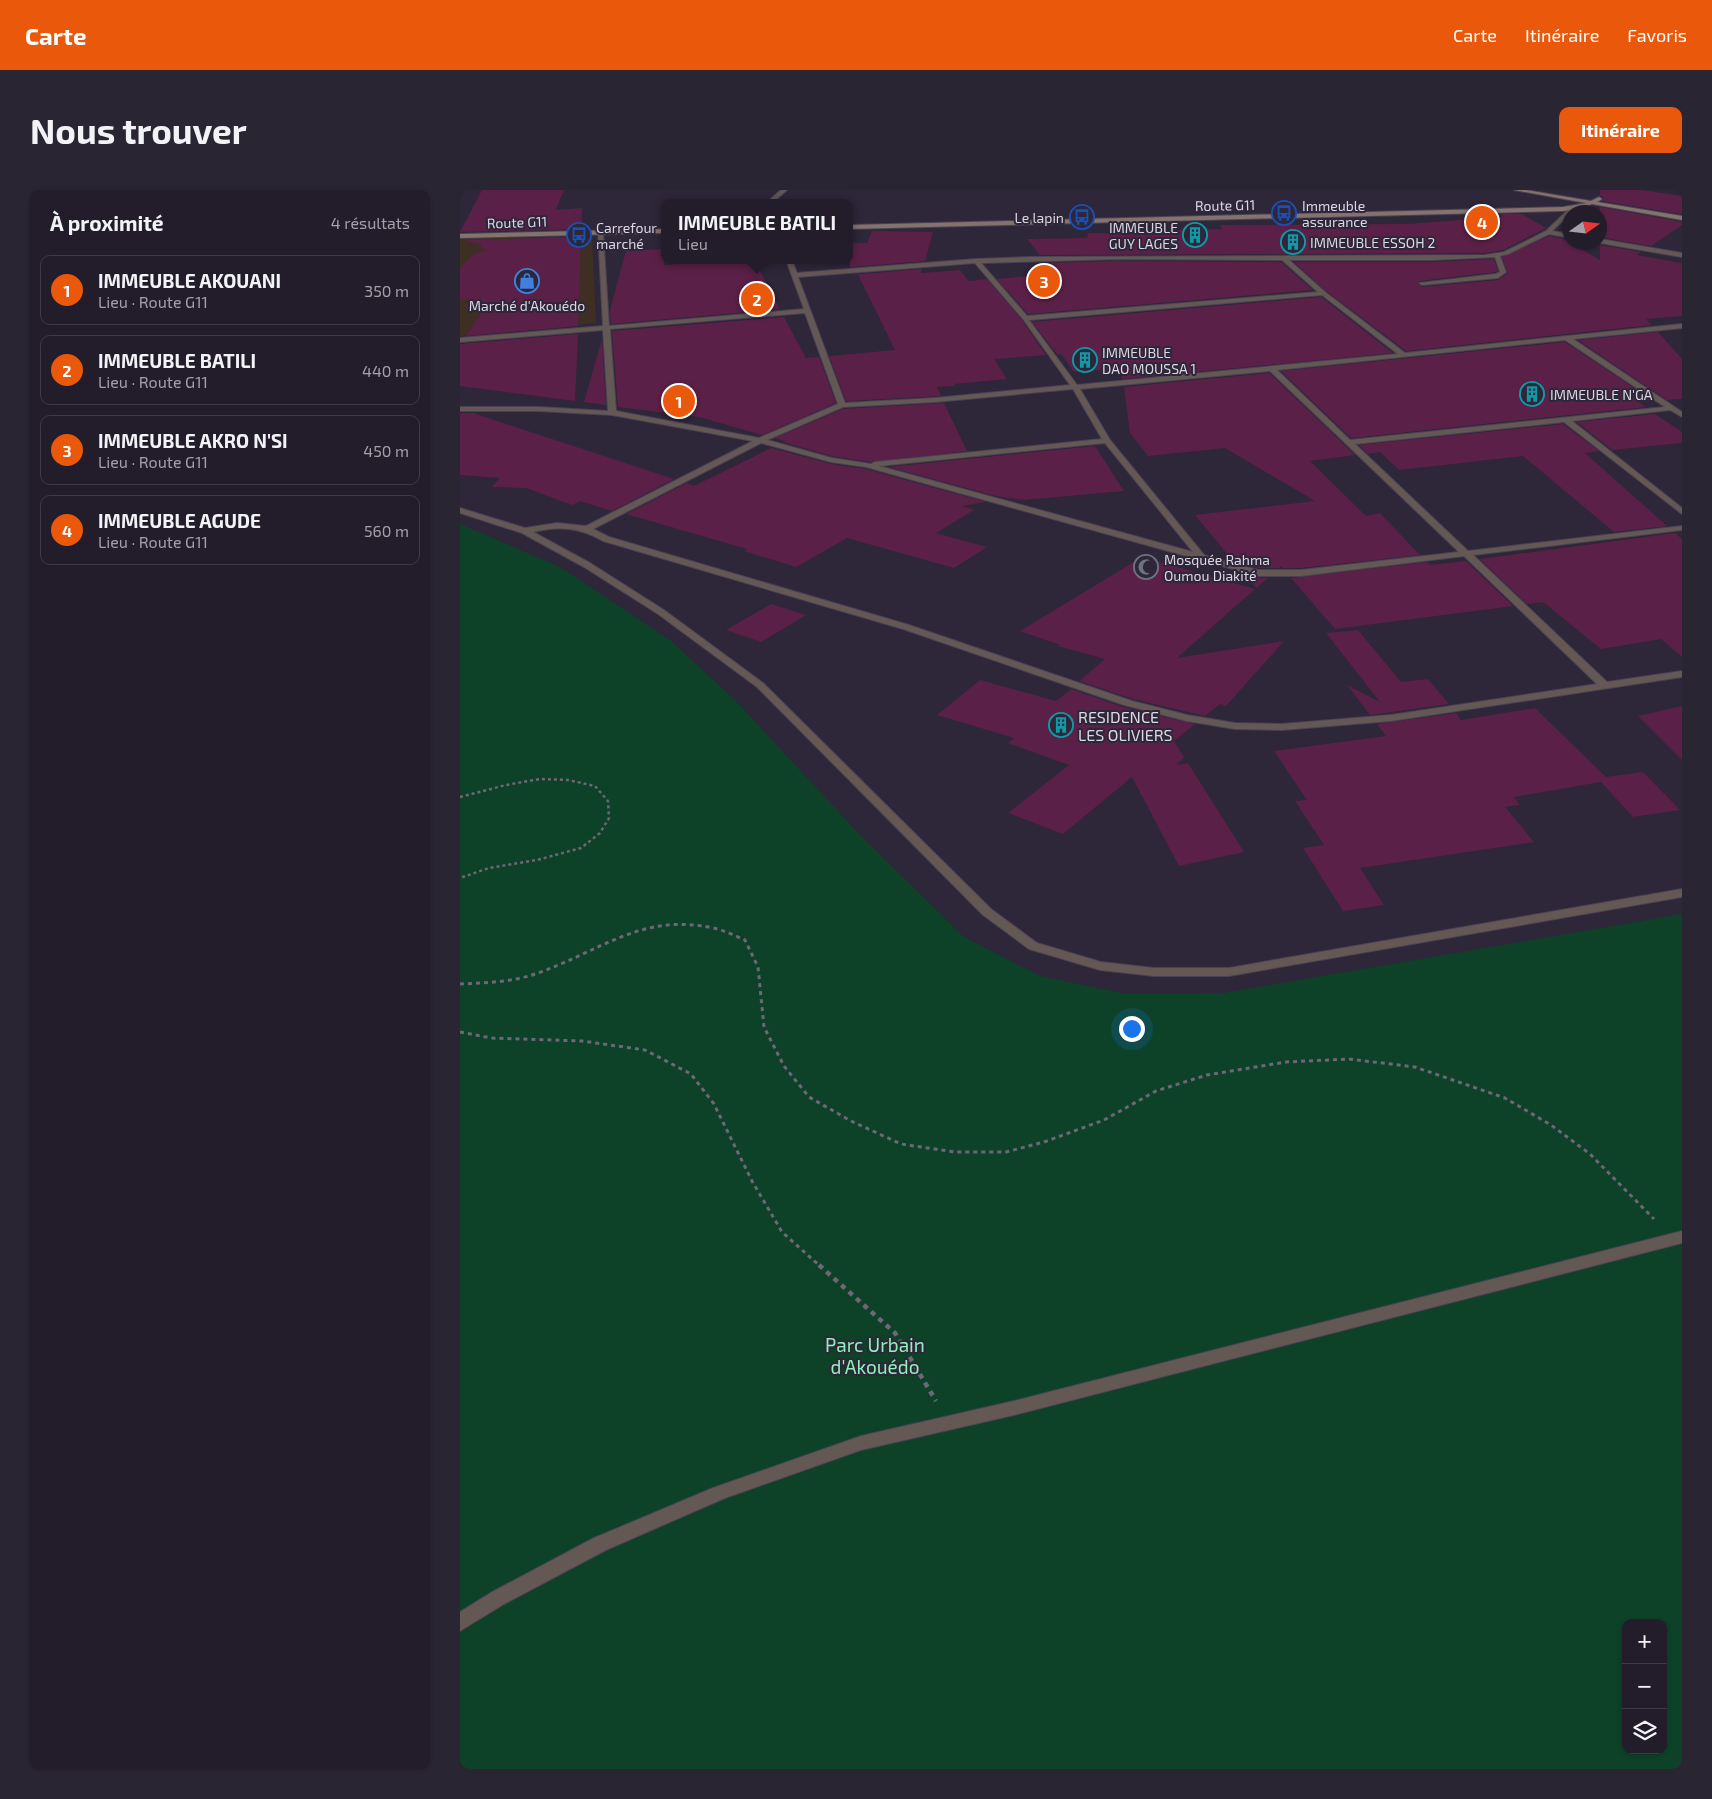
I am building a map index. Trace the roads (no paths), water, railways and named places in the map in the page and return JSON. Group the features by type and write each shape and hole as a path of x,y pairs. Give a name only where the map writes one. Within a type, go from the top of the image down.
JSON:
{"street":[{"path":"773,199 784,190"},
{"path":"1517,190 1682,218"},
{"path":"1546,190 1682,213"},
{"name":"Route G11","path":"1585,205 1599,199"},
{"name":"Route G11","path":"853,227 1562,209"},
{"path":"795,275 976,261 1065,258 1284,259 1497,255 1506,253 1548,232 1562,219"},
{"name":"Route G11","path":"460,236 661,231"},
{"path":"600,232 612,413"},
{"path":"1548,232 1562,235"},
{"path":"1607,242 1682,255"},
{"path":"1422,283 1498,276 1503,272 1497,255"},
{"path":"1284,259 1322,293 1405,356"},
{"path":"976,261 1025,318 1075,387 1107,441 1201,557"},
{"path":"791,264 806,311 842,405"},
{"path":"1025,318 1322,293"},
{"path":"460,340 806,311"},
{"path":"589,528 760,440 842,405 934,400 1272,369 1682,326"},
{"path":"1566,338 1682,415"},
{"path":"1272,369 1604,685"},
{"path":"1349,442 1672,408"},
{"path":"460,409 539,409 612,413 760,440 831,460 868,465 1258,573 1301,573 1466,552 1682,528"},
{"path":"1565,419 1682,512"},
{"path":"868,465 1107,441"},
{"path":"460,510 525,531 587,565 661,612 760,685 987,912 1033,946 1100,966 1154,972 1228,972 1682,893"},
{"path":"525,531 560,523 589,528 606,539 906,627 1128,703 1187,718 1235,726 1282,727 1391,718 1682,674"},
{"path":"460,1622 498,1598 600,1544 719,1493 862,1444 1014,1408 1678,1238"}],"place":[{"name":"Immeuble assurance","path":"1284,213"},
{"name":"Le lapin","path":"1082,217"},
{"name":"IMMEUBLE AGUDE","path":"1482,222"},
{"name":"Carrefour marché","path":"579,235"},
{"name":"IMMEUBLE GUY LAGES","path":"1195,235"},
{"name":"IMMEUBLE ESSOH 2","path":"1293,242"},
{"name":"Marché d'Akouédo","path":"527,281"},
{"name":"IMMEUBLE AKRO N'SI","path":"1044,281"},
{"name":"IMMEUBLE BATILI","path":"757,299"},
{"name":"IMMEUBLE DAO MOUSSA 1","path":"1085,360"},
{"name":"IMMEUBLE N'GA","path":"1532,394"},
{"name":"IMMEUBLE AKOUANI","path":"679,401"},
{"name":"Mosquée Rahma Oumou Diakité","path":"1146,567"},
{"name":"RESIDENCE LES OLIVIERS","path":"1061,725"}],"park label":[{"name":"Parc Urbain d'Akouédo","path":"875,1355"}]}
